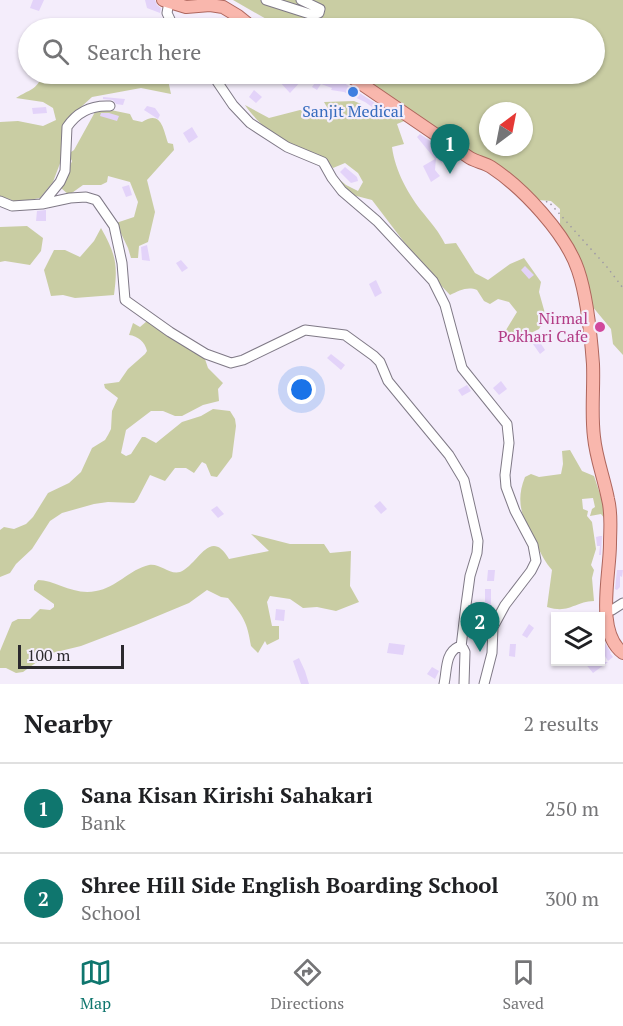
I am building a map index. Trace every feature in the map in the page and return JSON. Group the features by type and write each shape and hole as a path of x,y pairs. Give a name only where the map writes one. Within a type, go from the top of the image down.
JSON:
{"main road":[{"path":"166,1 186,7 210,5 223,7 240,18"},
{"path":"361,84 470,159 491,167 537,207 559,235 574,260 580,274 585,301 592,361 594,438 610,512 610,558 606,610 613,643 623,653"}],"street":[{"path":"266,0 313,15 319,13 320,9 301,0"},
{"path":"166,1 166,13 169,18"},
{"path":"219,84 238,111 259,130 295,151 323,162 342,191 377,221 433,280 445,305 462,368 507,424 509,443 505,475 506,487 515,511 533,545 536,561 493,627 492,653 484,684"},
{"path":"42,204 56,188 65,171 67,127 92,106 110,106"},
{"path":"0,201 12,206 42,204 70,198 96,200 114,226 122,263 125,300 157,325 206,354 231,363 243,360 290,336 305,330 312,330 345,335 380,362 395,391 449,455 464,480 478,541 465,605 461,647 465,657 464,684"},
{"path":"606,610 612,610 623,603"},
{"path":"444,684 449,657 453,649 461,647"}],"path":[{"path":"537,207 548,201 623,288"}],"green space":[{"path":"233,0 623,0 623,355 613,344 611,329 592,306 584,273 560,224 560,209 551,201 538,200 370,84 605,84 605,18 264,18"},
{"path":"37,84 169,84 171,94 141,88 92,97 70,117 62,128 62,158 53,182 40,198 17,202 0,196 0,122 18,121 43,126 56,120 53,108 43,102 16,98"},
{"path":"354,101 361,104 359,109 377,119 381,113 409,119 397,124 404,144 392,147 399,174 413,199 445,244 456,243 475,273 488,280 510,264 524,258 541,282 539,292 546,317 539,329 515,341 509,338 506,330 517,312 509,302 498,299 490,304 484,301 477,290 473,289 450,295 420,263 372,200 349,194 333,174 358,191 363,182 358,173 345,163 333,168 322,157 279,139 260,123 245,105 269,118 300,110 331,114 324,102"},
{"path":"106,109 130,114 133,120 142,122 157,119 163,127 168,143 173,144 174,150 147,180 155,212 148,242 139,246 138,258 131,258 116,223 134,217 138,202 130,182 108,176 107,182 101,185 83,185 69,195 61,188 72,161 68,154 74,150 95,112"},
{"path":"27,226 43,238 41,251 30,265 0,262 0,227"},
{"path":"101,228 115,260 114,295 75,298 63,295 51,296 44,270 54,250 65,250 80,257 94,241"},
{"path":"147,321 204,356 208,368 223,383 218,389 219,401 203,405 182,416 163,411 151,411 126,430 121,453 126,456 131,454 142,437 156,443 182,422 201,416 213,409 230,411 235,419 232,457 217,477 211,476 206,464 202,462 194,473 186,468 175,468 165,481 150,475 134,503 108,502 62,513 50,521 32,549 10,573 0,577 0,530 4,527 14,529 26,524 48,493 69,483 81,472 92,448 105,440 111,429 112,411 118,398 105,388 104,384 119,382 128,369 145,354 147,351 143,342 129,335 133,323 140,327"},
{"path":"570,450 582,471 594,476 603,503 605,519 601,514 590,516 595,507 593,498 582,499 583,509 588,511 587,516 592,522 596,549 591,565 594,570 592,578 594,601 555,609 547,607 552,570 532,537 522,512 520,496 525,477 531,474 539,477 561,474 562,451"},
{"path":"251,534 290,544 324,544 330,553 351,551 350,586 359,602 336,611 317,607 303,608 290,599 270,596 267,602 272,626 279,626 279,639 267,645 265,641 258,653 251,646 244,620 228,598 207,590 189,603 136,625 81,646 48,654 23,672 16,673 0,668 0,651 12,622 18,619 30,619 40,609 50,610 54,607 54,604 34,590 34,585 38,580 72,590 96,591 149,565 180,572 210,547 216,546 229,559 269,551"}],"building":[{"path":"33,0 44,0 39,11 30,8"},
{"path":"145,0 155,0 161,8 160,13 147,8"},
{"path":"282,84 298,84 290,93"},
{"path":"314,84 321,84 317,90 312,87"},
{"path":"321,84 346,84 381,107 376,115 370,110 372,107 365,102 344,92 331,90 332,88"},
{"path":"254,90 262,97 256,103 249,97"},
{"path":"103,97 125,99 123,105 116,104 113,100 103,99"},
{"path":"147,106 155,108 160,115 158,119 144,110"},
{"path":"46,107 47,113 33,114 32,108"},
{"path":"101,113 119,116 117,121 100,116"},
{"path":"192,127 198,137 189,143 183,133"},
{"path":"420,134 449,154 442,163 436,158 435,170 440,176 431,182 423,166 435,159 417,137"},
{"path":"345,167 357,177 358,181 351,183 340,172"},
{"path":"129,185 132,195 126,197 122,187"},
{"path":"46,210 46,221 36,221 37,211"},
{"path":"147,245 150,261 142,260 141,247"},
{"path":"181,260 188,268 182,272 176,263"},
{"path":"525,266 534,275 529,279 521,270"},
{"path":"376,280 382,293 375,297 369,284"},
{"path":"534,333 545,350 540,354 528,337"},
{"path":"331,354 345,365 341,370 327,358"},
{"path":"501,381 507,389 499,395 493,388"},
{"path":"467,385 471,391 462,396 458,390"},
{"path":"380,501 387,509 381,514 374,506"},
{"path":"217,506 224,514 218,518 211,510"},
{"path":"602,536 601,555 599,555 600,546 597,546 596,537"},
{"path":"488,570 495,570 494,581 487,581"},
{"path":"617,570 623,570 622,577 620,576 620,587 617,590 615,589"},
{"path":"485,589 491,589 491,607 485,607"},
{"path":"276,609 285,610 284,621 275,620"},
{"path":"529,624 534,628 527,638 522,635"},
{"path":"389,643 405,645 403,655 387,653"},
{"path":"605,643 613,657 608,661 605,656"},
{"path":"510,644 516,644 515,657 509,656"},
{"path":"299,658 309,684 301,684 293,661"},
{"path":"587,666 603,666 593,673"},
{"path":"432,667 439,671 435,679 427,674"}],"place":[{"name":"Sanjit Medical","path":"353,92"},
{"name":"Sana Kisan Kirishi Sahakari","path":"450,174"},
{"name":"Nirmal Pokhari Cafe","path":"600,327"},
{"name":"Shree Hill Side English Boarding School","path":"480,652"}]}
